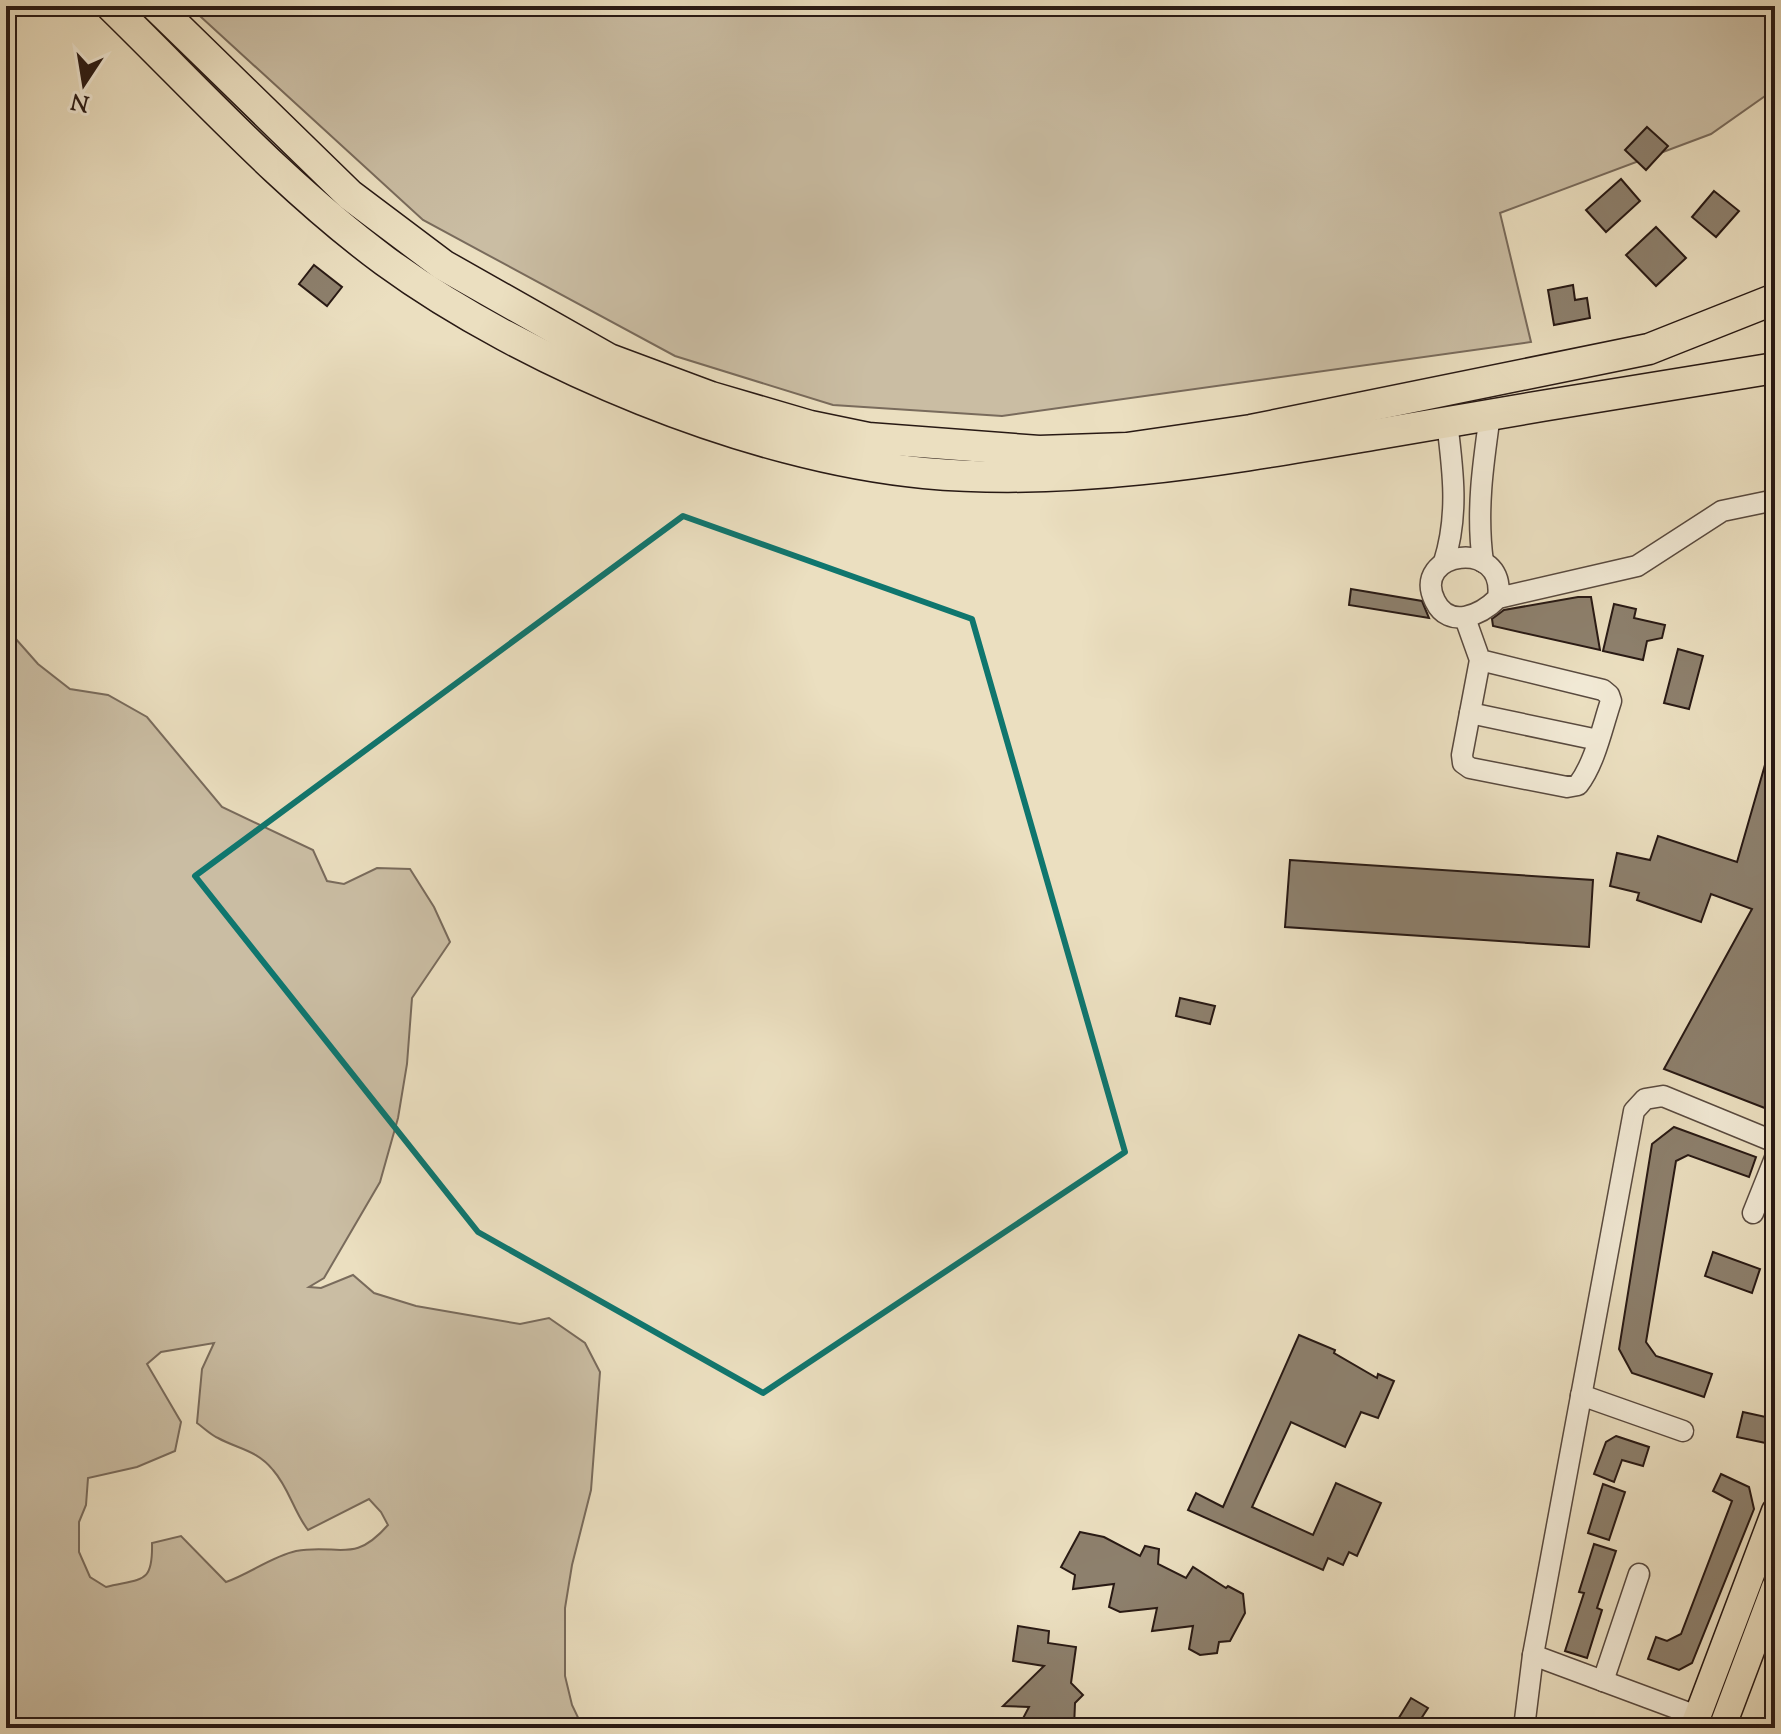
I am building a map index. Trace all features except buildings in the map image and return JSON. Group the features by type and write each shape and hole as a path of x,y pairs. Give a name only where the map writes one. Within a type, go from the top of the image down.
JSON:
{"highway":[{"path":"111,6 286,179 341,227 448,303 551,358 700,421 849,462 924,473 1003,476 1138,471 1267,453 1775,368"},
{"path":"156,6 350,195 443,265 609,359 711,397 810,426 868,438 1039,451 1127,448 1251,430 1649,349 1775,299"}],"main road":[{"path":"1695,1722 1775,1511"},
{"path":"1722,1728 1775,1587"}],"street":[{"path":"1483,562 1479,535 1480,500 1490,415"},
{"path":"1447,422 1455,490 1453,535 1444,562 1435,571 1431,592 1443,612 1465,618 1486,610 1498,598 1637,566 1722,511 1775,500"},
{"path":"1444,562 1468,558 1483,562 1493,570 1498,582 1498,598"},
{"path":"1465,618 1480,660 1463,763 1470,768 1567,787 1578,785 1584,778 1598,740 1611,701 1609,695 1603,690 1480,660"},
{"path":"1470,713 1598,740"},
{"path":"1524,1728 1533,1655 1634,1111 1645,1099 1663,1096 1775,1142"},
{"path":"1753,1213 1775,1158"},
{"path":"1581,1395 1683,1431"},
{"path":"1603,1681 1639,1574"},
{"path":"1533,1655 1603,1681 1695,1722"}],"highlighted area":[{"path":"683,516 972,619 1125,1152 763,1393 478,1232 195,876"}],"shaded area":[{"path":"189,6 1775,6 1775,89 1711,134 1500,213 1531,342 1002,416 833,405 675,356 423,220"},
{"path":"15,638 38,664 70,689 108,695 147,717 222,807 313,850 327,881 344,884 377,868 410,869 434,907 450,942 412,998 407,1064 398,1118 380,1182 324,1278 309,1287 321,1288 353,1275 374,1293 416,1306 520,1324 549,1318 585,1343 600,1372 591,1490 572,1565 565,1608 565,1676 572,1705 583,1728 6,1728 6,641","holes":["214,1343 202,1369 197,1423 215,1437 267,1463 279,1477 308,1530 369,1499 388,1525 376,1537 355,1549 296,1551 226,1582 181,1536 152,1543 148,1573 137,1580 106,1587 90,1577 79,1552 79,1522 86,1505 88,1478 137,1467 175,1451 181,1422 147,1364 161,1352"]}]}
